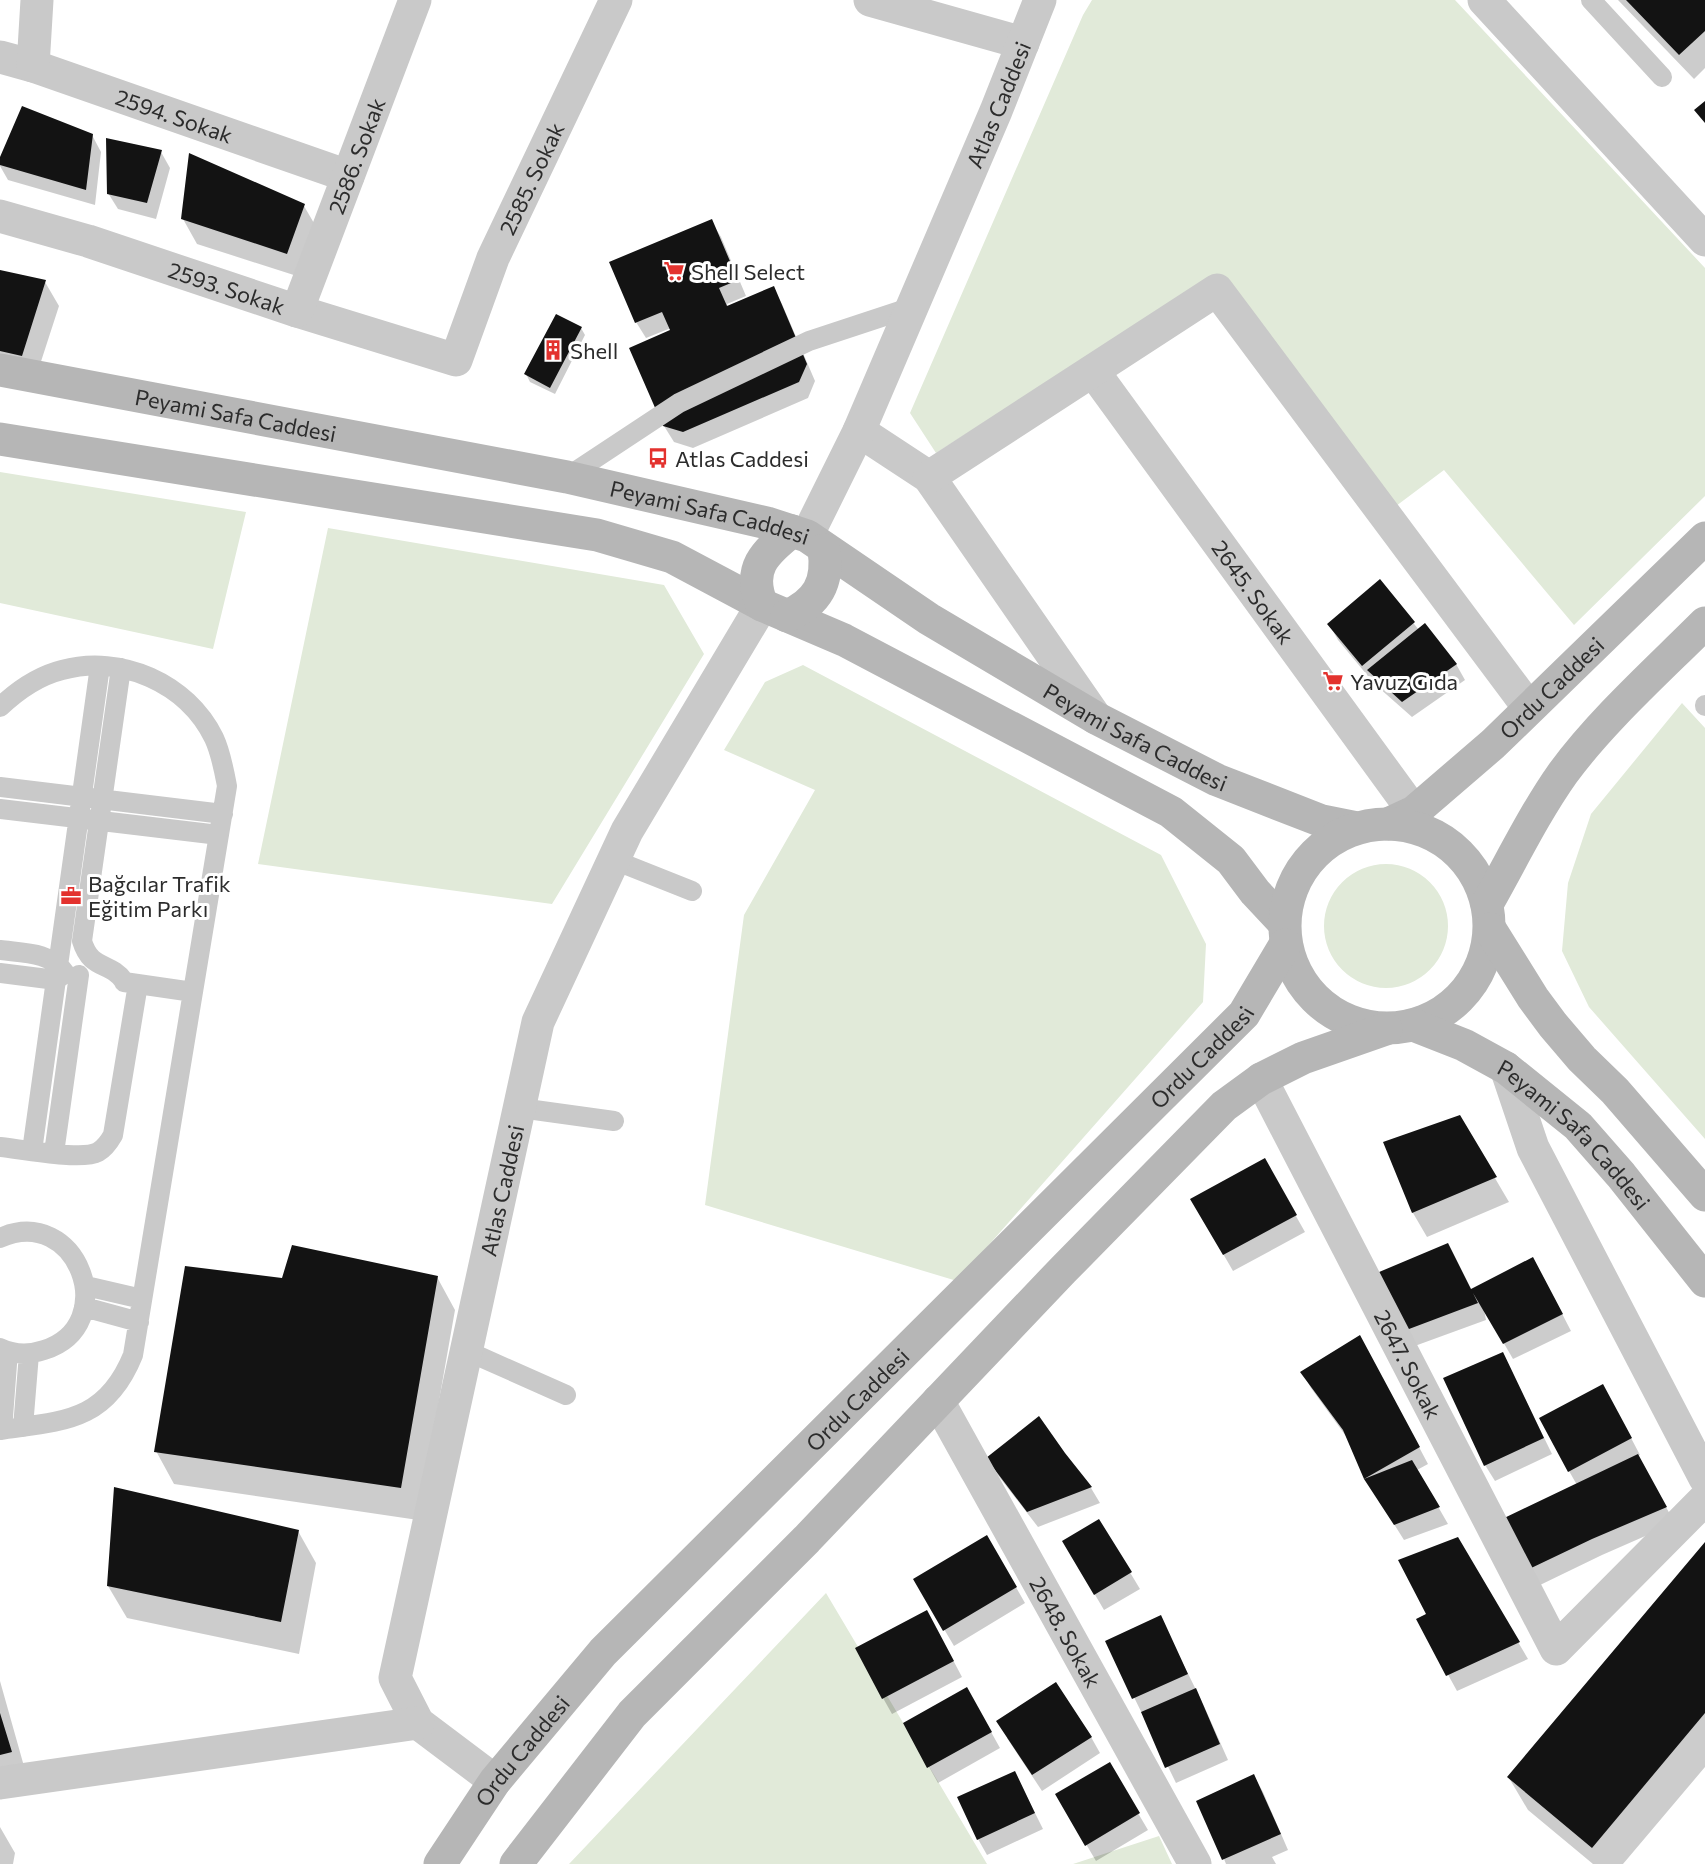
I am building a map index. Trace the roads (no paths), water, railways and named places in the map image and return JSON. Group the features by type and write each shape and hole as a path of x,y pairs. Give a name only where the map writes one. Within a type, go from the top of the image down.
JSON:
{"main road":[{"name":"Peyami Safa Caddesi","path":"0,370 567,477 737,515 808,539 929,619 1096,718 1217,780 1322,821 1386,821"},
{"path":"0,439 597,535 672,556 774,611 844,640 1171,812 1231,860 1284,934 1298,978 1321,1005 1351,1023 1400,1027"},
{"name":"Ordu Caddesi","path":"1386,821 1493,744 1705,538"},
{"path":"808,539 825,574 817,596 801,610 774,611 757,593 755,578 760,563 772,546 808,539"},
{"path":"516,1864 632,1714 807,1539 1224,1106 1260,1079 1304,1058 1443,1012 1467,990 1483,961 1488,917 1544,801 1592,738 1705,623"},
{"path":"1284,934 1290,892 1305,864 1328,842 1386,821 1421,830 1451,847 1474,873 1488,917 1533,998 1582,1059 1615,1091 1705,1195"},
{"name":"Ordu Caddesi","path":"440,1864 495,1781 603,1652 1244,1014 1284,934"},
{"name":"Peyami Safa Caddesi","path":"1400,1027 1464,1046 1506,1068 1578,1126 1621,1175 1705,1281"}],"street":[{"path":"33,66 37,0"},
{"name":"2586. Sokak","path":"297,311 415,0"},
{"name":"2585. Sokak","path":"456,360 493,258 616,0"},
{"path":"870,0 1023,43"},
{"name":"Atlas Caddesi","path":"808,539 859,431 1040,0"},
{"path":"1484,0 1705,240"},
{"name":"2594. Sokak","path":"0,57 33,66 348,176"},
{"name":"2593. Sokak","path":"0,216 88,241 297,311 456,360"},
{"path":"929,477 1217,290 1529,708"},
{"name":"2645. Sokak","path":"1092,371 1386,821"},
{"path":"859,431 929,477 1096,718"},
{"name":"Atlas Caddesi","path":"495,1781 418,1723 395,1678 538,1022 627,831 774,611"},
{"path":"1506,1068 1533,1148 1705,1478"},
{"name":"2647. Sokak","path":"1260,1079 1556,1649 1705,1499"},
{"name":"2648. Sokak","path":"938,1401 1195,1864"},
{"path":"0,1783 418,1723"}],"lane":[{"path":"1591,0 1662,77"},
{"path":"567,477 679,404 808,341 912,307"},
{"path":"54,1153 65,972 79,819 100,666"},
{"path":"0,707 17,691 39,678 63,670 100,666 138,672 161,682 182,697 200,716 214,737 223,761 227,786 133,1355 126,1371 104,1399 87,1412 68,1420 1,1430 4,1350 29,1354 50,1349 63,1341 74,1330 84,1307 86,1287 82,1271 75,1258 65,1246 52,1238 37,1233 22,1233 0,1238"},
{"path":"121,668 82,941 90,958 131,982"},
{"path":"0,786 223,814"},
{"path":"0,809 219,836"},
{"path":"614,860 692,891"},
{"path":"0,950 46,956 65,972"},
{"path":"32,1151 65,972"},
{"path":"0,973 65,972 193,992"},
{"path":"0,1147 90,1156 107,1145 113,1135 131,982"},
{"path":"520,1108 614,1121"},
{"path":"86,1287 142,1299"},
{"path":"84,1307 139,1322"},
{"path":"468,1351 566,1395"},
{"path":"23,1427 29,1354"}],"place":[{"name":"Shell Select","path":"674,271"},
{"name":"Shell","path":"553,350"},
{"name":"Atlas Caddesi","path":"658,458"},
{"name":"Yavuz Gıda","path":"1333,681"},
{"name":"Bağcılar Trafik Eğitim Parkı","path":"71,896"}]}
